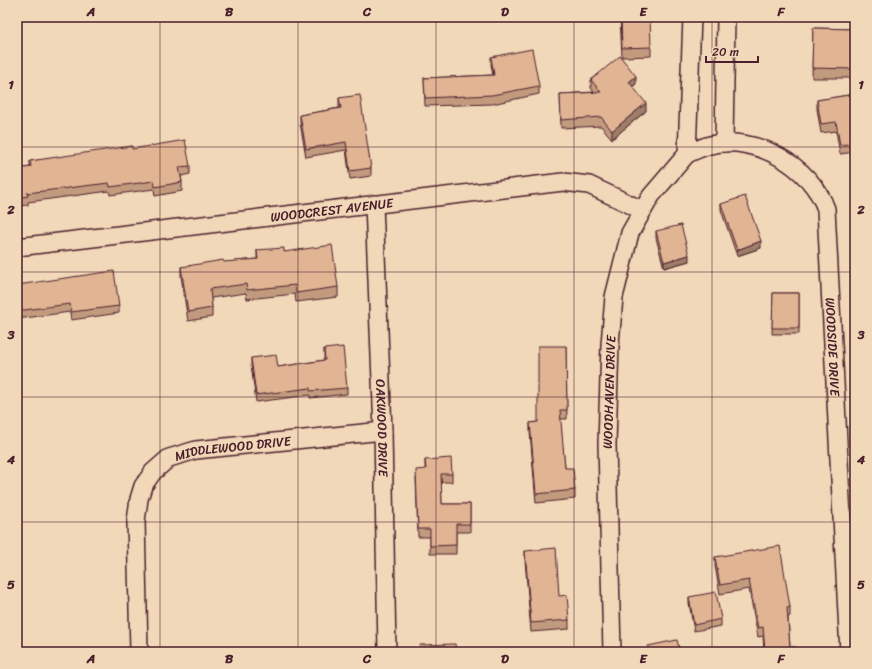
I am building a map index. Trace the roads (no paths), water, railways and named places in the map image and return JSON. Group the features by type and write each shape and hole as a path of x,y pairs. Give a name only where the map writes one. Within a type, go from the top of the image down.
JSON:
{"street":[{"path":"687,154 692,17"},
{"path":"724,143 726,17"},
{"name":"WOODSIDE DRIVE","path":"687,154 709,145 724,143 742,144 783,158 800,170 822,197 826,209 849,652"},
{"name":"WOODHAVEN DRIVE","path":"612,652 607,444 610,344 614,297 630,233 651,196 687,154"},
{"name":"WOODCREST AVENUE","path":"17,247 563,182 589,185 642,210"},
{"name":"OAKWOOD DRIVE","path":"374,204 382,431 387,652"},
{"name":"MIDDLEWOOD DRIVE","path":"139,652 136,521 139,499 143,486 152,472 169,458 196,450 382,431"}]}
